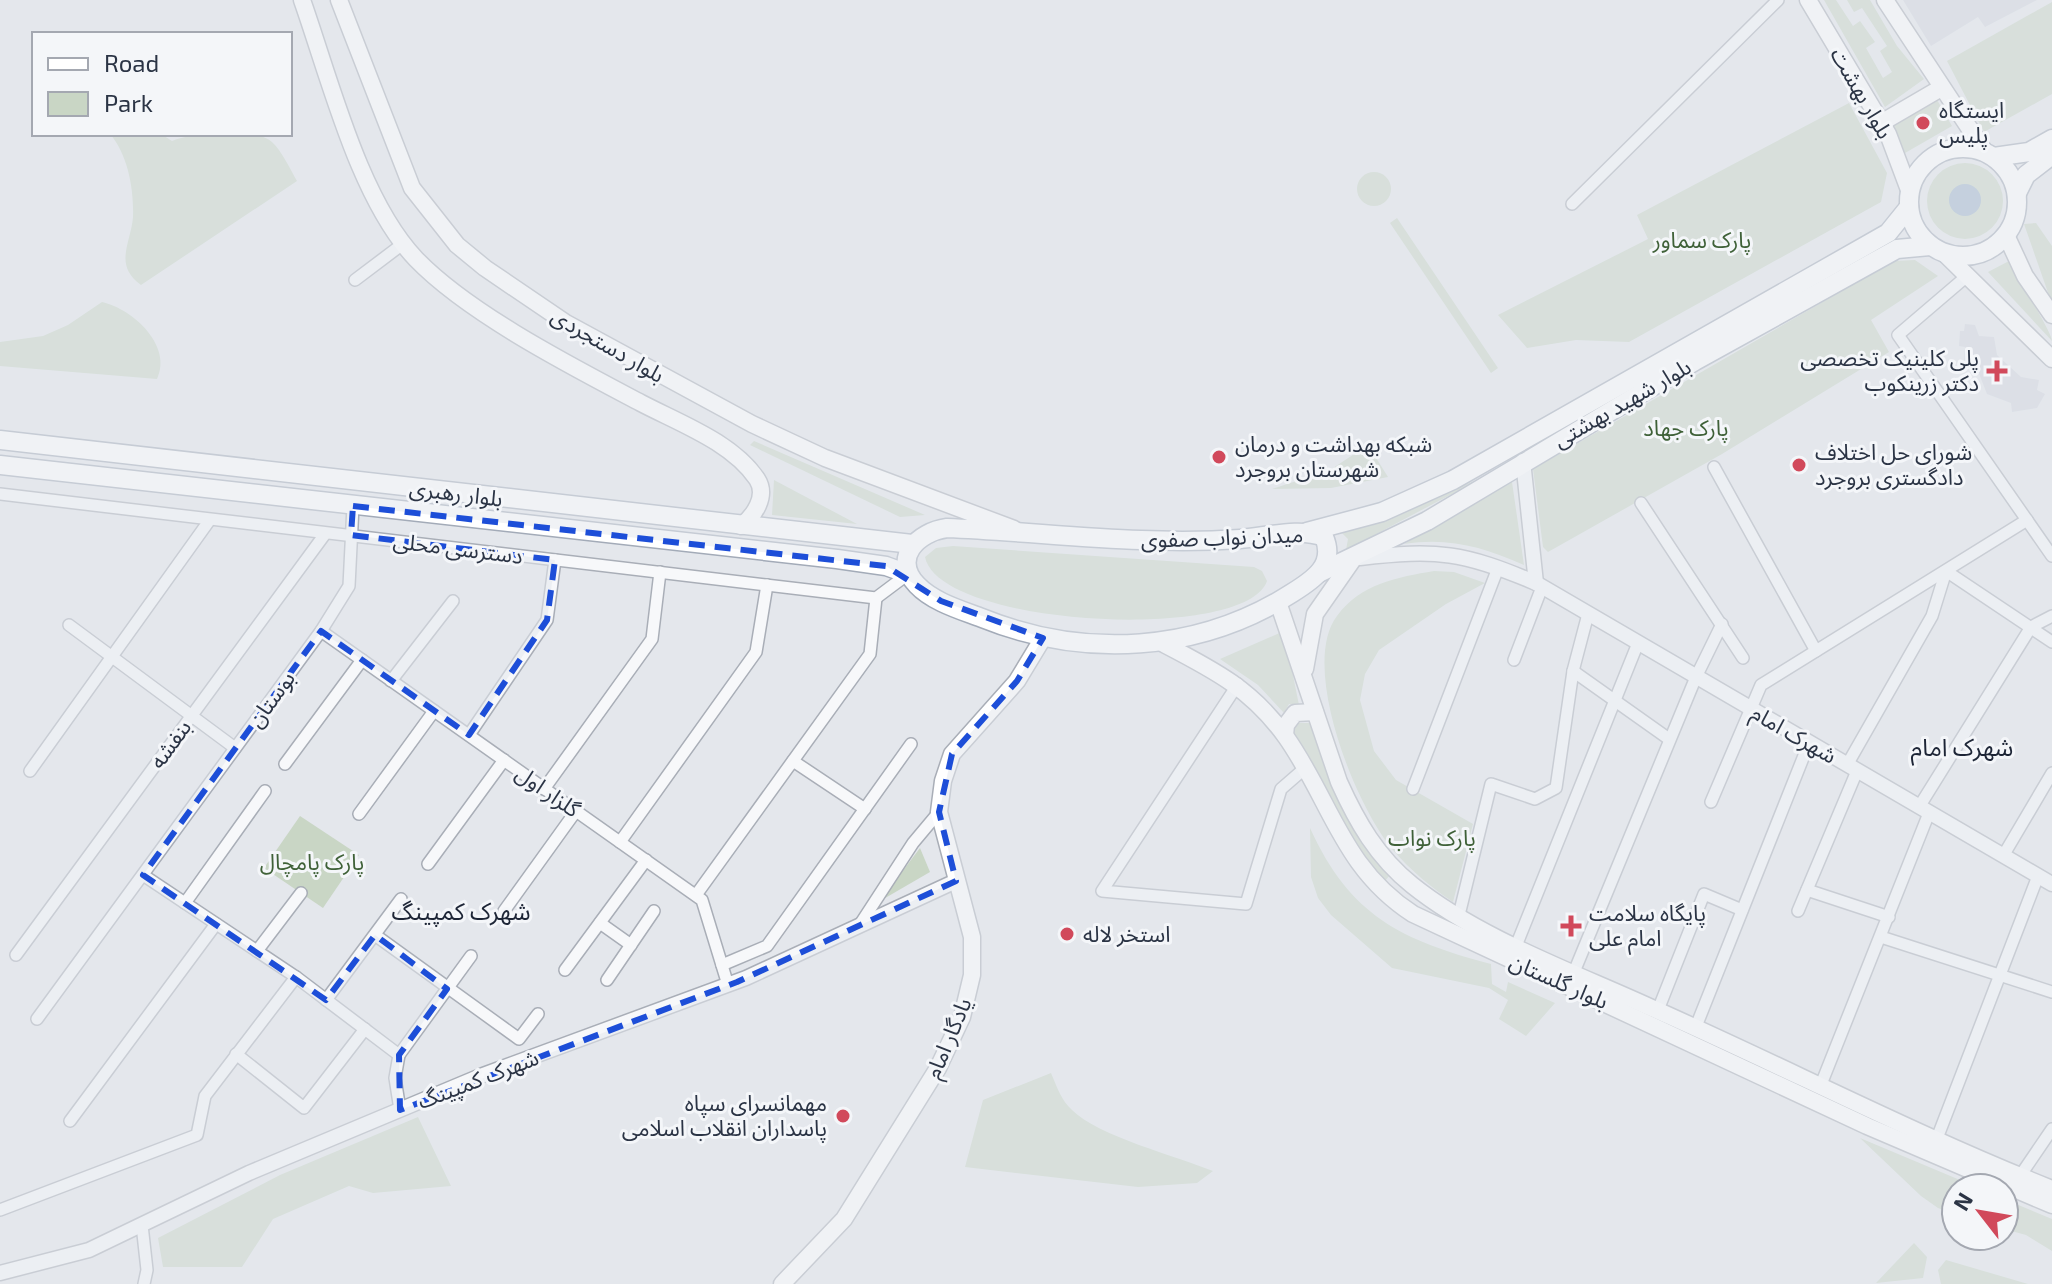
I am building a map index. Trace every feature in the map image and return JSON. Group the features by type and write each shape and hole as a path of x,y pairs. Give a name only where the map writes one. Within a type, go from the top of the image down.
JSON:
{"main road":[{"name":"بلوار دستجردی","path":"302,0 373,195 404,243 449,289 579,370 715,442 744,465 758,481 761,494 752,517 741,526"},
{"name":"بلوار دستجردی","path":"339,0 412,188 457,245 485,268 566,323 752,424 825,458 1023,532"},
{"name":"بلوار بهشت","path":"1808,0 1881,123 1909,199"},
{"path":"1885,0 1941,88 1989,154 2005,167 2017,193 2017,208 2006,235 1978,254 1937,250"},
{"path":"1881,123 1941,88"},
{"path":"2052,139 2029,152 1989,154 1958,147 1932,157 1922,166 1909,199 1914,226 2052,359"},
{"path":"2017,193 2026,175 2052,155"},
{"name":"بلوار شهید بهشتی","path":"1306,532 1382,512 1453,480 1888,233 1909,199"},
{"path":"2006,235 2025,276 2052,315"},
{"name":"بلوار شهید بهشتی","path":"1319,573 1427,521 1523,461 1897,249 1937,250"},
{"name":"بلوار رهبری","path":"0,440 912,544"},
{"name":"بلوار رهبری","path":"0,465 837,559 886,566 908,574"},
{"name":"میدان نواب صفوی","path":"908,574 918,587 941,601 1003,627 1043,638 1087,645 1160,642 1214,630 1278,602 1319,573 1329,550 1324,537 1306,532 1236,539 1129,541 947,528 934,530 912,544"},
{"path":"908,574 906,559 912,544"},
{"path":"1304,679 1315,614 1354,558"},
{"name":"بلوار گلستان","path":"1278,602 1352,809 1371,842 1422,893 1516,946 1936,1141 2010,1172"},
{"name":"یادگار امام","path":"782,1284 844,1219 938,1068 962,1017 972,975 972,937 939,812 943,781 952,754 1017,681 1043,638"},
{"name":"بلوار گلستان","path":"1160,642 1238,684 1285,735 1351,855 1377,887 1426,922 1576,988 1867,1126 2052,1205"},
{"path":"1285,735 1286,725 1295,713 1315,712"},
{"path":"1377,887 1393,884 1393,867"},
{"name":"بلوار گلستان","path":"2020,1176 2052,1189"}],"street":[{"path":"1572,204 1778,0"},
{"path":"355,280 404,243"},
{"path":"1967,276 1898,335 2052,556"},
{"path":"1514,660 1539,585 1523,461"},
{"path":"1714,467 1816,651"},
{"name":"دسترسی محلی","path":"0,494 876,598"},
{"path":"1641,503 1743,658"},
{"name":"بوستان","path":"37,1019 321,631 349,586 353,506"},
{"path":"1711,802 1761,685 2027,520"},
{"path":"30,771 209,521"},
{"name":"بنفشه","path":"16,955 325,534"},
{"name":"شهرک امام","path":"1354,558 1438,551 1498,568 1539,585 2052,884"},
{"path":"469,735 547,620 555,560"},
{"path":"1413,789 1498,568"},
{"path":"1946,571 2052,642"},
{"path":"1798,911 1852,768 1932,616 1946,571"},
{"path":"544,789 652,639 660,572"},
{"path":"728,985 702,900 696,895 870,654 876,598 908,574"},
{"path":"620,842 756,652 767,585"},
{"path":"391,681 453,601"},
{"path":"1459,915 1491,784 1535,799 1556,788 1573,671 1588,614"},
{"path":"1820,1087 1889,917 1924,810 2031,627 2052,616"},
{"path":"1574,972 1669,739 1722,624"},
{"path":"69,625 235,748"},
{"name":"گلزار اول","path":"321,631 696,895"},
{"path":"1516,946 1638,643"},
{"path":"285,764 362,660"},
{"path":"1573,671 1669,739"},
{"path":"1238,684 1102,891 1246,904 1281,789 1304,769"},
{"path":"359,814 434,711"},
{"path":"1695,1029 1809,743"},
{"path":"722,965 767,946 911,744"},
{"path":"428,864 504,760"},
{"path":"793,761 865,809"},
{"path":"2003,856 2052,773"},
{"path":"185,903 265,791"},
{"path":"504,911 576,811"},
{"path":"859,926 913,843 939,812"},
{"path":"565,970 646,860"},
{"path":"143,875 296,977 399,1055"},
{"path":"1936,1141 2038,876"},
{"name":"شهرک کمپینگ","path":"0,1273 89,1250 249,1173 400,1110 728,985 956,881"},
{"path":"1807,890 1889,917"},
{"path":"257,951 301,893"},
{"path":"1658,1010 1704,894 1742,910"},
{"path":"326,1000 401,899"},
{"path":"607,980 654,911"},
{"path":"600,923 631,945"},
{"path":"70,1121 216,924"},
{"path":"375,935 519,1039 538,1014"},
{"path":"1881,937 1999,977 2051,989"},
{"path":"400,1110 395,1078 399,1055 471,956"},
{"path":"0,1210 197,1135 205,1096 296,977"},
{"path":"236,1054 304,1108 365,1029"},
{"path":"2020,1176 2052,1129"},
{"path":"142,1225 147,1270 144,1284"}],"highlighted area":[{"path":"353,506 886,566 941,601 1043,638 1017,681 952,754 939,812 956,881 737,982 400,1110 399,1055 447,989 375,935 326,1000 143,875 321,631 469,735 547,620 555,560 351,535"}],"shaded area":[{"path":"1903,0 2037,0 1985,27 1978,17 1931,46"},
{"name":"پلی کلینیک تخصصی دکتر زرینکوب","path":"1965,324 1975,325 1979,336 1994,337 1997,355 2021,377 2039,380 2037,390 2045,394 2037,408 2012,412 2011,403 1987,394 1976,366 1964,365 1965,347 1959,346 1960,331 1964,331"}],"green space":[{"path":"1824,0 1836,0 1853,26 1860,21 1875,42 1866,48 1883,78 1892,72 1880,51 1887,46 1862,8 1854,12 1847,0 1870,0 1897,46 1924,79 1885,107"},
{"path":"2052,2 2052,94 1984,132 1947,61"},
{"path":"1936,98 1952,126 1905,153 1889,125"},
{"name":"پارک سماور","path":"1849,103 1887,173 1881,202 1629,342 1576,340 1527,348 1498,315 1648,239 1637,215"},
{"path":"112,136 164,136 172,141 192,136 260,136 276,146 297,181 141,285 128,270 126,262 133,217 132,195 125,162"},
{"path":"1965,163 1980,166 1992,174 2000,186 2003,201 2000,216 1992,228 1980,236 1965,239 1950,236 1938,228 1930,216 1927,201 1930,186 1938,174 1950,166"},
{"path":"1374,172 1386,177 1391,189 1386,201 1374,206 1362,201 1357,189 1362,177"},
{"path":"1397,218 1498,368 1491,373 1390,223"},
{"path":"2036,223 2052,246 2052,304 2024,224"},
{"name":"پارک جهاد","path":"1915,260 1938,276 1871,320 1889,352 1722,454 1548,552 1543,547 1533,469 1894,261"},
{"path":"2009,261 2046,327 2052,341 1988,272"},
{"path":"102,302 126,312 155,342 161,367 157,379 0,366 0,342 43,336 68,325"},
{"path":"754,441 925,515 900,517 750,445"},
{"path":"1368,445 1388,477 1331,488 1272,489 1330,470"},
{"path":"1484,477 1346,550 1348,539 1341,532 1385,518"},
{"path":"774,480 857,524 772,515"},
{"path":"1512,482 1524,565 1466,545 1436,542 1404,544"},
{"path":"953,546 1254,567 1262,571 1267,581 1247,601 1207,613 1153,619 1093,618 1034,612 981,599 943,581 925,557 936,548"},
{"name":"پارک نواب","path":"1434,571 1454,572 1485,583 1446,604 1379,650 1365,674 1360,700 1374,751 1396,780 1473,824 1453,902 1399,857 1378,830 1349,770 1337,736 1328,701 1325,668 1327,639 1337,616 1346,605 1368,589"},
{"path":"1284,631 1299,705 1289,704 1284,713 1258,685 1220,659"},
{"path":"1299,723 1310,723 1323,763 1351,824 1375,860 1390,875 1384,882 1339,821 1293,731"},
{"name":"پارک پامچال","path":"300,816 359,855 323,908 264,868"},
{"path":"1310,828 1342,883 1382,920 1430,945 1491,964 1492,984 1506,992 1508,982 1555,1003 1526,1036 1499,1019 1508,1000 1489,988 1392,968 1331,915 1318,898 1311,877"},
{"path":"920,848 930,872 880,901"},
{"path":"1051,1073 1065,1102 1084,1119 1118,1137 1213,1171 1197,1183 1138,1187 965,1167 983,1100"},
{"path":"418,1117 451,1186 373,1193 349,1186 273,1219 242,1267 163,1267 158,1238 280,1175"},
{"path":"1860,1138 1941,1172 1940,1209 1921,1196"},
{"path":"2020,1206 2052,1219 2052,1251 2020,1233"},
{"path":"1914,1243 1927,1257 1923,1278 1876,1283"},
{"path":"1946,1260 2028,1284 1941,1284 1938,1270"}],"water":[{"path":"1965,184 1976,189 1981,200 1976,211 1965,216 1954,211 1949,200 1954,189"}],"place":[{"name":"ایستگاه پلیس","path":"1923,123"},
{"name":"پلی کلینیک تخصصی دکتر زرینکوب","path":"1997,371"},
{"name":"شبکه بهداشت و درمان شهرستان بروجرد","path":"1219,457"},
{"name":"شورای حل اختلاف دادگستری بروجرد","path":"1799,465"},
{"name":"پایگاه سلامت امام علی","path":"1571,926"},
{"name":"استخر لاله","path":"1067,934"},
{"name":"مهمانسرای سپاه پاسداران انقلاب اسلامی","path":"843,1116"}],"district":[{"name":"شهرک امام","path":"1962,748"},
{"name":"شهرک کمپینگ","path":"461,912"}]}
